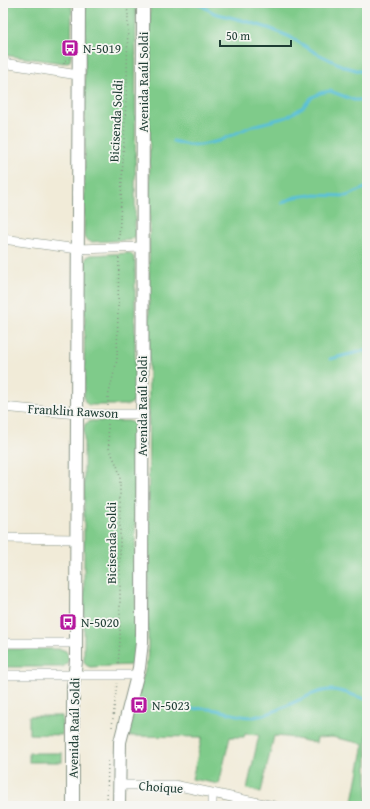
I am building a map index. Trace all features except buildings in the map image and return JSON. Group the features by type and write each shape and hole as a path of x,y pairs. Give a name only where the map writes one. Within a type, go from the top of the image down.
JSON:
{"main road":[{"name":"Avenida Raúl Soldi","path":"72,806 73,688 76,643 79,3"},
{"name":"Avenida Raúl Soldi","path":"119,806 121,736 137,675 142,642 143,3"}],"street":[{"path":"3,63 78,75"},
{"path":"3,239 78,249 143,247"},
{"name":"Franklin Rawson","path":"3,407 77,414 142,414"},
{"path":"3,538 76,539"},
{"path":"3,643 76,643"},
{"path":"3,675 137,675"},
{"name":"Choique","path":"119,785 170,785 274,806"},
{"path":"212,794 212,806"}],"path":[{"name":"Bicisenda Soldi","path":"119,241 127,79 128,13 126,3"},
{"path":"64,64 64,61 68,58 71,59"},
{"path":"108,405 117,360 119,254"},
{"name":"Bicisenda Soldi","path":"108,421 109,448 118,468 120,478 120,640 118,666"}],"green space":[{"path":"3,3 72,3 70,61 64,63 3,55"},
{"path":"85,3 136,3 135,237 130,240 91,242 84,237"},
{"path":"150,3 367,3 367,806 352,806 364,744 332,737 317,738 316,743 274,736 261,792 247,789 259,735 245,734 244,737 230,737 219,784 192,779 202,737 127,736 147,662 148,647"},
{"path":"130,253 134,257 135,262 135,399 128,405 88,405 84,398 85,261 87,257 91,255"},
{"path":"91,421 129,421 134,424 135,428 136,659 135,663 131,665 90,667 84,662 84,428 85,424"},
{"path":"3,649 61,649 66,651 68,660 62,667 3,667"},
{"path":"29,716 62,716 62,735 29,734"},
{"path":"29,753 62,753 62,762 29,762"}],"waterway":[{"path":"197,3 214,13 271,29 290,37 316,53 345,67 367,73"},
{"path":"173,141 188,145 201,145 219,141 252,126 287,117 303,107 311,98 320,93 330,91 354,100 367,100"},
{"path":"282,203 295,197 311,195 347,196 367,187"},
{"path":"330,359 367,350"},
{"path":"189,709 210,709 254,717 268,714 305,697 323,691 340,691 367,699"}],"place":[{"name":"N-5019","path":"70,48"},
{"name":"N-5020","path":"68,622"},
{"name":"N-5023","path":"139,705"}]}
